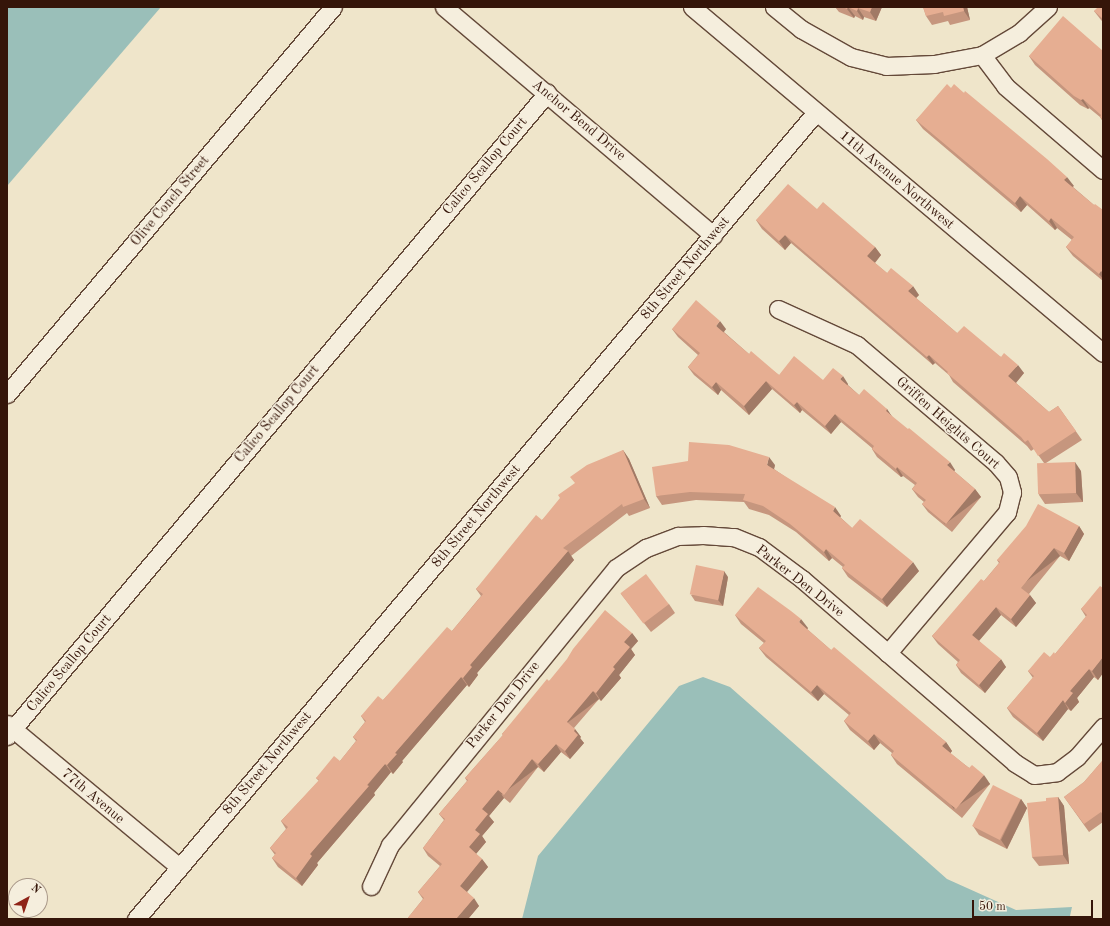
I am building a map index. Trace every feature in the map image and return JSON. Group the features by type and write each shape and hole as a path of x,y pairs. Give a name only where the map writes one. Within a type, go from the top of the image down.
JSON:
{"street":[{"name":"Olive Conch Street","path":"7,394 333,7"},
{"name":"Anchor Bend Drive","path":"444,7 713,235"},
{"name":"11th Avenue Northwest","path":"692,7 1103,353"},
{"path":"774,7 801,29 851,57 886,66 934,64 982,55 1019,33 1048,7"},
{"path":"982,55 1005,86 1103,170"},
{"name":"Calico Scallop Court","path":"9,730 547,93"},
{"name":"8th Street Northwest","path":"136,919 816,112"},
{"name":"Griffen Heights Court","path":"778,309 857,345 996,463 1008,477 1012,492 1008,512 888,653"},
{"name":"Parker Den Drive","path":"371,886 390,845 616,568 646,548 678,536 703,535 734,537 759,547 802,579 1015,763 1034,775 1057,772 1077,757 1103,727"},
{"name":"77th Avenue","path":"9,730 179,867"}],"water":[{"path":"7,7 161,7 7,186"},
{"path":"703,677 730,687 947,879 1016,910 1072,907 1070,916 1068,919 522,919 538,856 679,686"}],"building":[{"path":"848,7 872,7 870,12 858,8 857,11"},
{"path":"923,7 963,7 964,11 944,16 943,12 926,16"},
{"path":"1098,7 1103,7 1103,19 1094,11"},
{"path":"1063,16 1103,51 1103,120 1100,117 1101,115 1083,99 1081,100 1074,96 1029,56"},
{"path":"947,84 951,88 954,84 964,93 965,91 1047,159 1067,177 1064,180 1094,205 1095,204 1103,210 1103,272 1101,271 1099,274 1066,247 1074,237 1051,218 1049,221 1020,196 1015,203 916,120"},
{"path":"788,184 817,209 823,202 875,247 867,256 887,273 891,268 913,286 908,291 957,333 964,326 1001,357 1004,353 1018,365 1008,376 1049,412 1058,406 1076,431 1038,456 1028,440 1025,442 947,373 948,372 929,355 927,357 785,235 779,241 756,220"},
{"path":"696,300 720,321 716,326 749,354 751,351 779,375 794,356 823,380 833,368 843,376 840,379 859,395 864,389 887,409 886,411 950,462 947,465 975,489 946,524 922,504 926,500 912,489 917,483 897,467 896,469 872,449 874,446 835,414 825,426 797,402 794,405 766,381 744,406 716,382 712,387 688,367 700,353 672,329"},
{"path":"689,442 729,445 769,457 767,465 835,507 833,511 852,528 860,519 913,562 882,599 842,568 845,565 826,549 824,552 790,524 763,506 743,500 745,494 690,492 656,496 652,467 688,461"},
{"path":"623,450 644,499 623,507 622,504 563,548 568,551 470,665 472,667 463,678 461,677 395,753 397,754 387,765 385,764 367,785 369,786 310,854 312,856 296,878 272,858 276,853 270,848 288,827 281,821 319,780 316,778 334,756 340,761 357,740 353,737 366,721 361,716 378,696 383,700 447,627 452,631 483,594 476,589 536,515 542,520 560,498 558,495 575,483 570,477 587,465"},
{"path":"1075,462 1076,493 1038,494 1037,463"},
{"path":"1038,504 1079,526 1064,553 1054,548 1021,588 1030,595 1011,619 996,607 972,635 1001,659 979,685 956,665 960,660 932,636 981,579 984,581 1000,562 997,560 1026,526"},
{"path":"696,565 724,571 718,600 690,594"},
{"path":"646,574 669,604 643,624 620,593"},
{"path":"1100,586 1103,588 1103,657 1092,671 1089,669 1070,691 1073,693 1065,703 1063,700 1037,733 1007,708 1034,676 1028,671 1044,652 1050,657 1054,652 1055,654 1087,615 1081,609"},
{"path":"758,587 801,619 799,622 831,650 834,647 946,742 942,746 969,768 972,765 984,775 956,809 891,755 894,751 874,734 868,741 844,721 851,713 817,685 811,692 759,648 766,641 735,615"},
{"path":"605,610 632,633 624,642 630,647 613,667 615,669 596,693 593,691 567,722 575,729 574,731 578,735 565,751 556,744 538,764 532,759 504,795 498,790 482,809 488,814 475,830 480,834 469,847 482,859 460,886 474,898 456,919 407,919 424,898 418,892 442,864 423,848 445,819 439,814 468,780 465,778 503,735 502,734 547,679 549,681"},
{"path":"1103,760 1103,815 1101,812 1084,824 1064,797 1084,782"},
{"path":"993,785 1021,799 1000,840 972,826"},
{"path":"1058,797 1063,855 1032,857 1027,803 1046,801 1046,798"}]}
